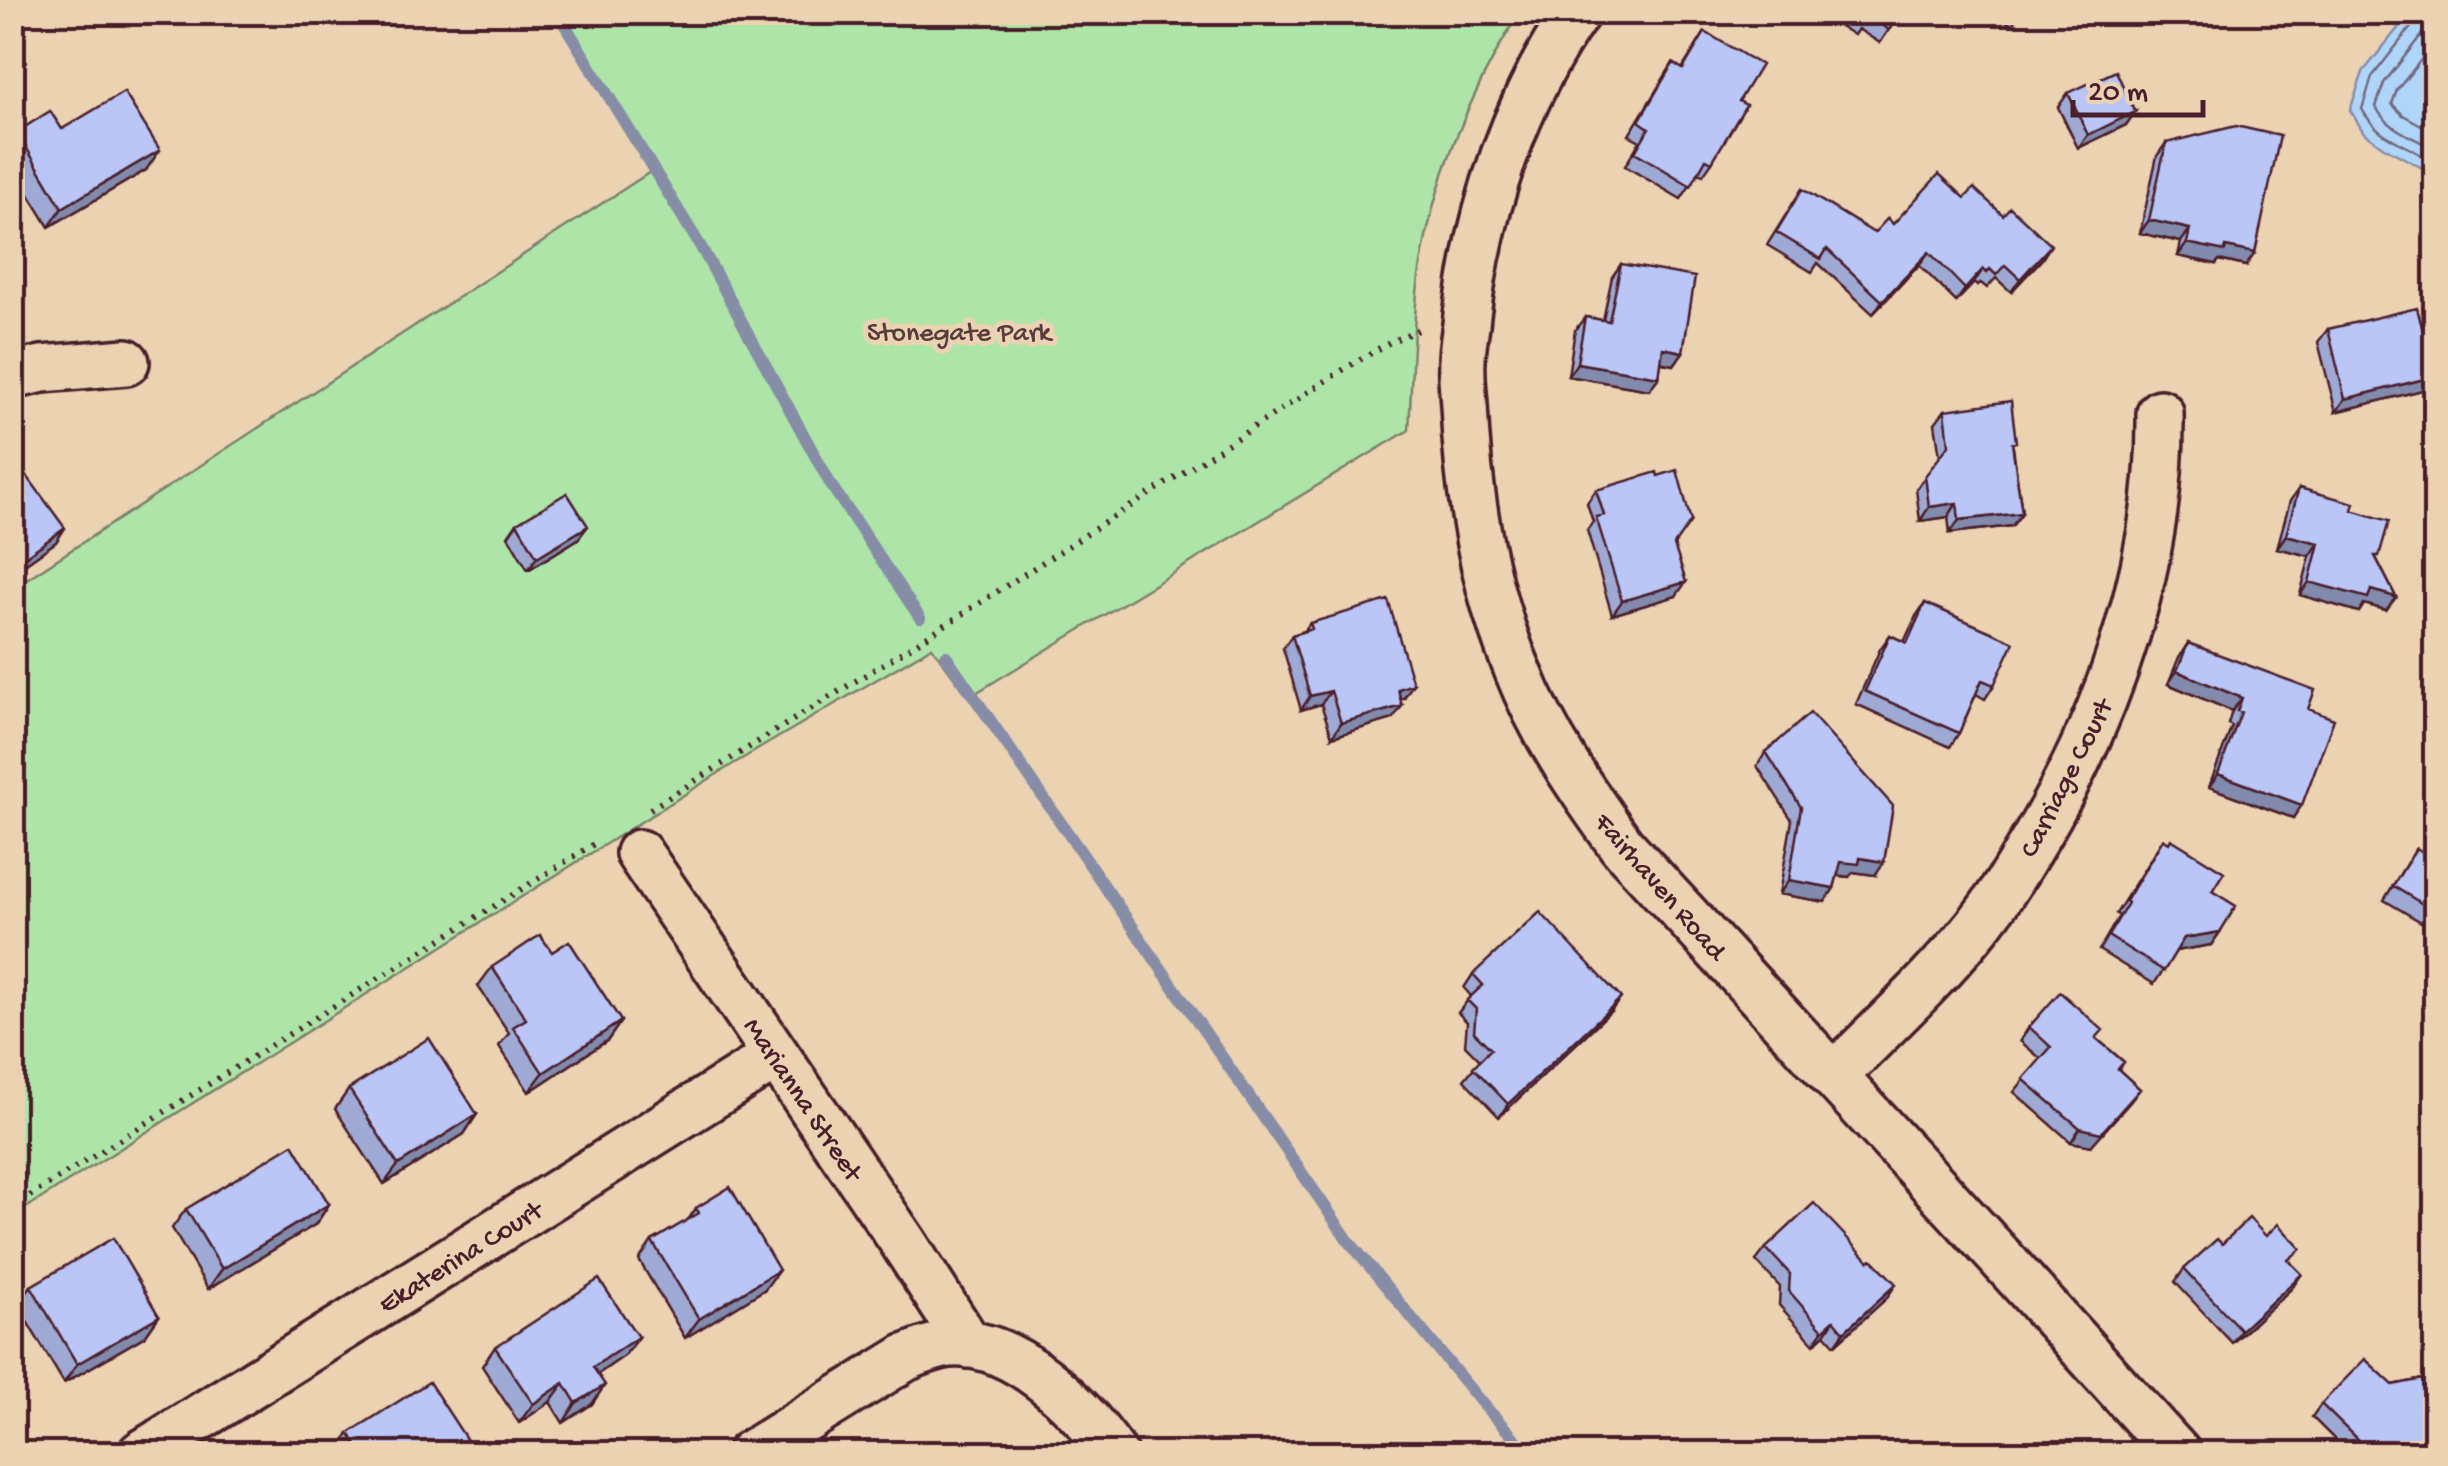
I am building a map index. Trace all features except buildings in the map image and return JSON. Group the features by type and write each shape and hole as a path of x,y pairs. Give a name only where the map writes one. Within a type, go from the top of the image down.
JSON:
{"street":[{"name":"Fairhaven Road","path":"1578,12 1560,36 1535,85 1502,161 1482,224 1462,359 1475,520 1499,619 1518,672 1546,731 1584,794 1622,846 2178,1454"},
{"path":"12,376 126,362"},
{"name":"Carriage Court","path":"1834,1076 1978,926 2060,798 2101,710 2130,626 2154,510 2160,413"},
{"name":"Marianna Street","path":"628,835 969,1344"},
{"name":"Ekaterina Court","path":"142,1454 776,1056"},
{"path":"750,1454 905,1358 949,1344 969,1344 1014,1360 1076,1408 1114,1454"}],"path":[{"path":"12,1207 628,835 931,634 1390,342 1418,330 1466,323"}],"green space":[{"name":"Stonegate Park","path":"563,13 1519,13 1469,107 1433,207 1417,296 1409,430 969,697 932,647 733,764 13,1216 13,588 650,172"}],"water":[{"path":"2410,13 2435,13 2435,186 2422,168 2364,133 2350,110 2363,72"}],"waterway":[{"path":"557,12 701,247 831,485 920,618"},
{"path":"946,656 1348,1240 1480,1401 1529,1454"}]}
